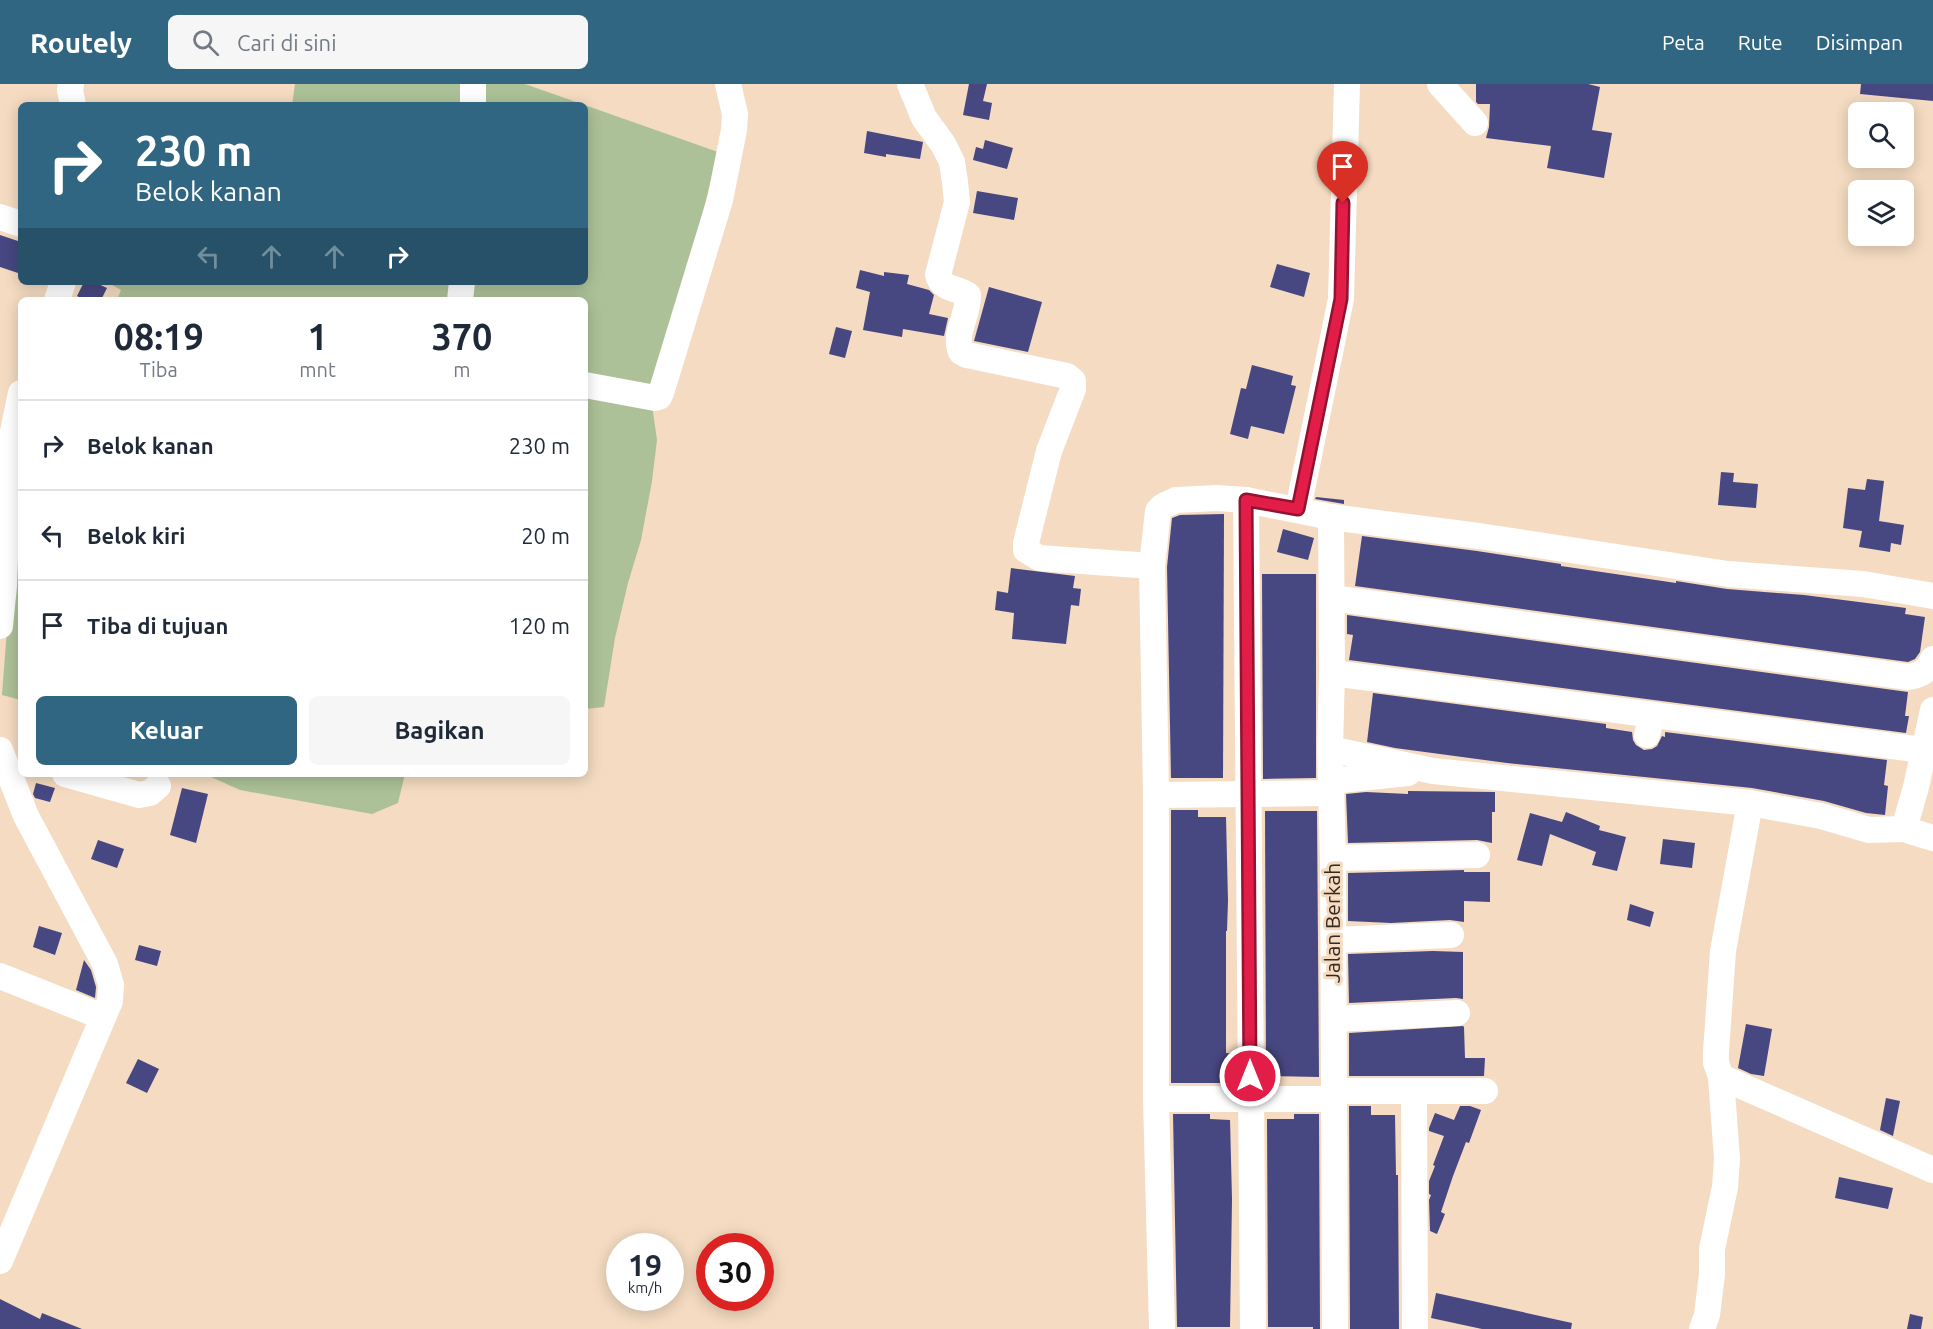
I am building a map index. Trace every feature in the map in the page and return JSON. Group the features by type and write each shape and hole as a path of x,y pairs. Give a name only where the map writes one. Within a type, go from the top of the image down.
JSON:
{"street":[{"path":"71,84 73,102"},
{"path":"473,84 473,102"},
{"path":"588,386 655,398 661,393 720,200 734,130 735,114 728,84"},
{"path":"910,84 924,118 943,144 952,162 957,202 939,275 940,282 947,288 961,290 968,295 968,304 957,344 961,352 1067,376 1073,381 1073,389 1049,452 1026,550 1039,558 1152,566"},
{"path":"1298,509 1341,299 1347,84"},
{"path":"1440,84 1474,123"},
{"path":"0,217 18,223"},
{"path":"0,626 13,578 7,419 18,399"},
{"path":"1162,1329 1156,1099 1156,795 1152,566 1158,511 1163,506 1176,500 1217,498 1246,500 1331,517 1536,544 1728,574 1863,585 1933,596"},
{"path":"1246,500 1253,1329"},
{"name":"Jalan Berkah","path":"1331,517 1330,787 1334,940 1335,1329"},
{"path":"1332,598 1908,677 1922,674 1932,666"},
{"path":"1332,673 1650,725 1923,750"},
{"path":"1904,829 1916,788 1933,710"},
{"path":"1330,749 1433,771 1750,802 1821,816 1869,831 1904,829 1933,838"},
{"path":"0,1261 104,1017 111,993 105,964 26,816 9,761"},
{"path":"1156,795 1248,795 1330,787 1433,771"},
{"path":"76,777 139,795 150,793 158,786"},
{"path":"1702,1329 1707,1315 1712,1274 1712,1249 1726,1178 1726,1119 1721,1077 1716,1063 1723,951 1750,802"},
{"path":"1333,858 1477,855"},
{"path":"1334,940 1451,935"},
{"path":"0,976 104,1017"},
{"path":"1334,1019 1458,1013"},
{"path":"1721,1077 1933,1170"},
{"path":"1156,1099 1251,1100 1334,1095 1485,1091"},
{"path":"1414,1092 1420,1328"}],"green space":[{"path":"295,84 525,84 576,102 292,102"},
{"path":"588,106 718,152 653,412 657,440 652,481 641,540 615,638 604,707 588,709 588,297 118,297 121,290 112,285 588,285"},
{"path":"18,483 18,699 2,695"},
{"path":"211,777 404,777 398,803 372,814 240,790"}],"building":[{"path":"969,84 987,84 983,101 992,103 989,120 963,115"},
{"path":"1476,84 1588,84 1600,87 1592,130 1612,133 1604,178 1547,168 1551,146 1486,138 1490,104 1476,102"},
{"path":"1861,84 1933,84 1933,101 1860,94"},
{"path":"867,131 923,142 920,159 864,153"},
{"path":"985,140 1013,148 1007,169 973,160 976,147 983,149"},
{"path":"977,191 1018,198 1014,220 973,213"},
{"path":"0,235 18,241 18,273 0,267"},
{"path":"1277,264 1310,273 1304,297 1270,287"},
{"path":"860,270 884,276 884,272 909,275 907,284 929,290 934,295 929,314 948,318 944,336 903,329 902,337 863,330 870,292 856,288"},
{"path":"82,285 100,285 107,288 102,297 77,296"},
{"path":"989,287 1042,302 1028,352 974,341"},
{"path":"836,327 852,331 845,358 829,354"},
{"path":"1252,365 1293,376 1291,385 1296,386 1284,434 1251,426 1248,439 1230,434 1241,388 1246,389"},
{"path":"1721,472 1734,473 1733,482 1758,484 1756,508 1718,505"},
{"path":"1867,479 1884,481 1879,521 1904,525 1901,545 1891,543 1890,552 1859,547 1862,531 1843,528 1848,488 1865,490"},
{"path":"1316,497 1344,500 1344,504 1315,499"},
{"path":"1224,514 1223,778 1171,778 1167,567 1172,518 1180,515"},
{"path":"1283,529 1314,538 1308,560 1277,552"},
{"path":"1362,536 1477,551 1676,583 1676,581 1727,589 1804,595 1906,608 1905,614 1925,617 1920,652 1915,659 1908,662 1355,586"},
{"path":"1011,568 1075,576 1073,588 1081,589 1079,606 1071,605 1066,644 1012,639 1014,613 995,610 997,591 1008,593"},
{"path":"1262,574 1316,574 1316,778 1263,779"},
{"path":"1347,615 1908,692 1905,716 1909,716 1906,733 1349,660 1353,635 1347,634"},
{"path":"1373,693 1606,724 1606,728 1632,732 1636,745 1644,750 1657,746 1662,736 1665,737 1665,732 1887,760 1884,785 1888,786 1885,815 1866,813 1824,801 1752,788 1507,763 1367,742"},
{"path":"36,783 55,788 50,802 35,798 33,794"},
{"path":"182,788 208,794 196,843 170,835"},
{"path":"1408,791 1495,792 1495,812 1492,812 1492,843 1477,840 1348,843 1346,794 1366,792 1408,794"},
{"path":"1171,810 1198,810 1198,817 1226,817 1228,901 1226,1053 1236,1054 1236,1070 1226,1070 1226,1083 1171,1083"},
{"path":"1265,811 1317,811 1319,1077 1266,1076"},
{"path":"1566,812 1600,826 1599,830 1626,837 1617,871 1592,865 1596,852 1550,834 1542,866 1517,860 1530,813 1562,822"},
{"path":"1663,839 1695,843 1692,868 1660,864"},
{"path":"98,840 124,849 117,868 91,859"},
{"path":"1464,870 1464,872 1490,872 1490,902 1464,901 1464,922 1450,920 1391,923 1348,921 1348,873"},
{"path":"1630,904 1654,912 1650,927 1627,920"},
{"path":"39,926 62,933 55,955 33,947"},
{"path":"139,945 161,951 157,966 135,960"},
{"path":"1463,952 1463,999 1349,1003 1348,954"},
{"path":"84,960 91,970 96,987 95,998 76,990"},
{"path":"1746,1024 1772,1029 1764,1076 1751,1074 1738,1068"},
{"path":"1463,1026 1465,1058 1485,1058 1484,1076 1349,1076 1349,1033"},
{"path":"138,1059 159,1069 147,1093 126,1083"},
{"path":"1886,1098 1900,1101 1893,1136 1880,1130"},
{"path":"1349,1106 1371,1106 1371,1115 1395,1115 1396,1175 1398,1175 1399,1329 1350,1329"},
{"path":"1460,1106 1470,1106 1481,1110 1469,1143 1466,1142 1453,1176 1441,1212 1445,1214 1437,1234 1430,1231 1429,1181 1444,1136 1429,1131 1429,1128 1435,1113 1454,1120"},
{"path":"1173,1114 1210,1114 1210,1119 1230,1120 1232,1199 1230,1327 1177,1327"},
{"path":"1294,1114 1319,1114 1320,1329 1268,1327 1267,1119 1294,1119"},
{"path":"1839,1177 1893,1188 1888,1209 1835,1198"},
{"path":"1436,1293 1572,1323 1571,1329 1482,1329 1431,1318"},
{"path":"0,1299 40,1319 42,1313 82,1329 0,1329"},
{"path":"1910,1314 1923,1317 1921,1329 1907,1329"}],"route":[{"path":"1250,1076 1246,500 1298,509 1341,299 1343,203"}]}
